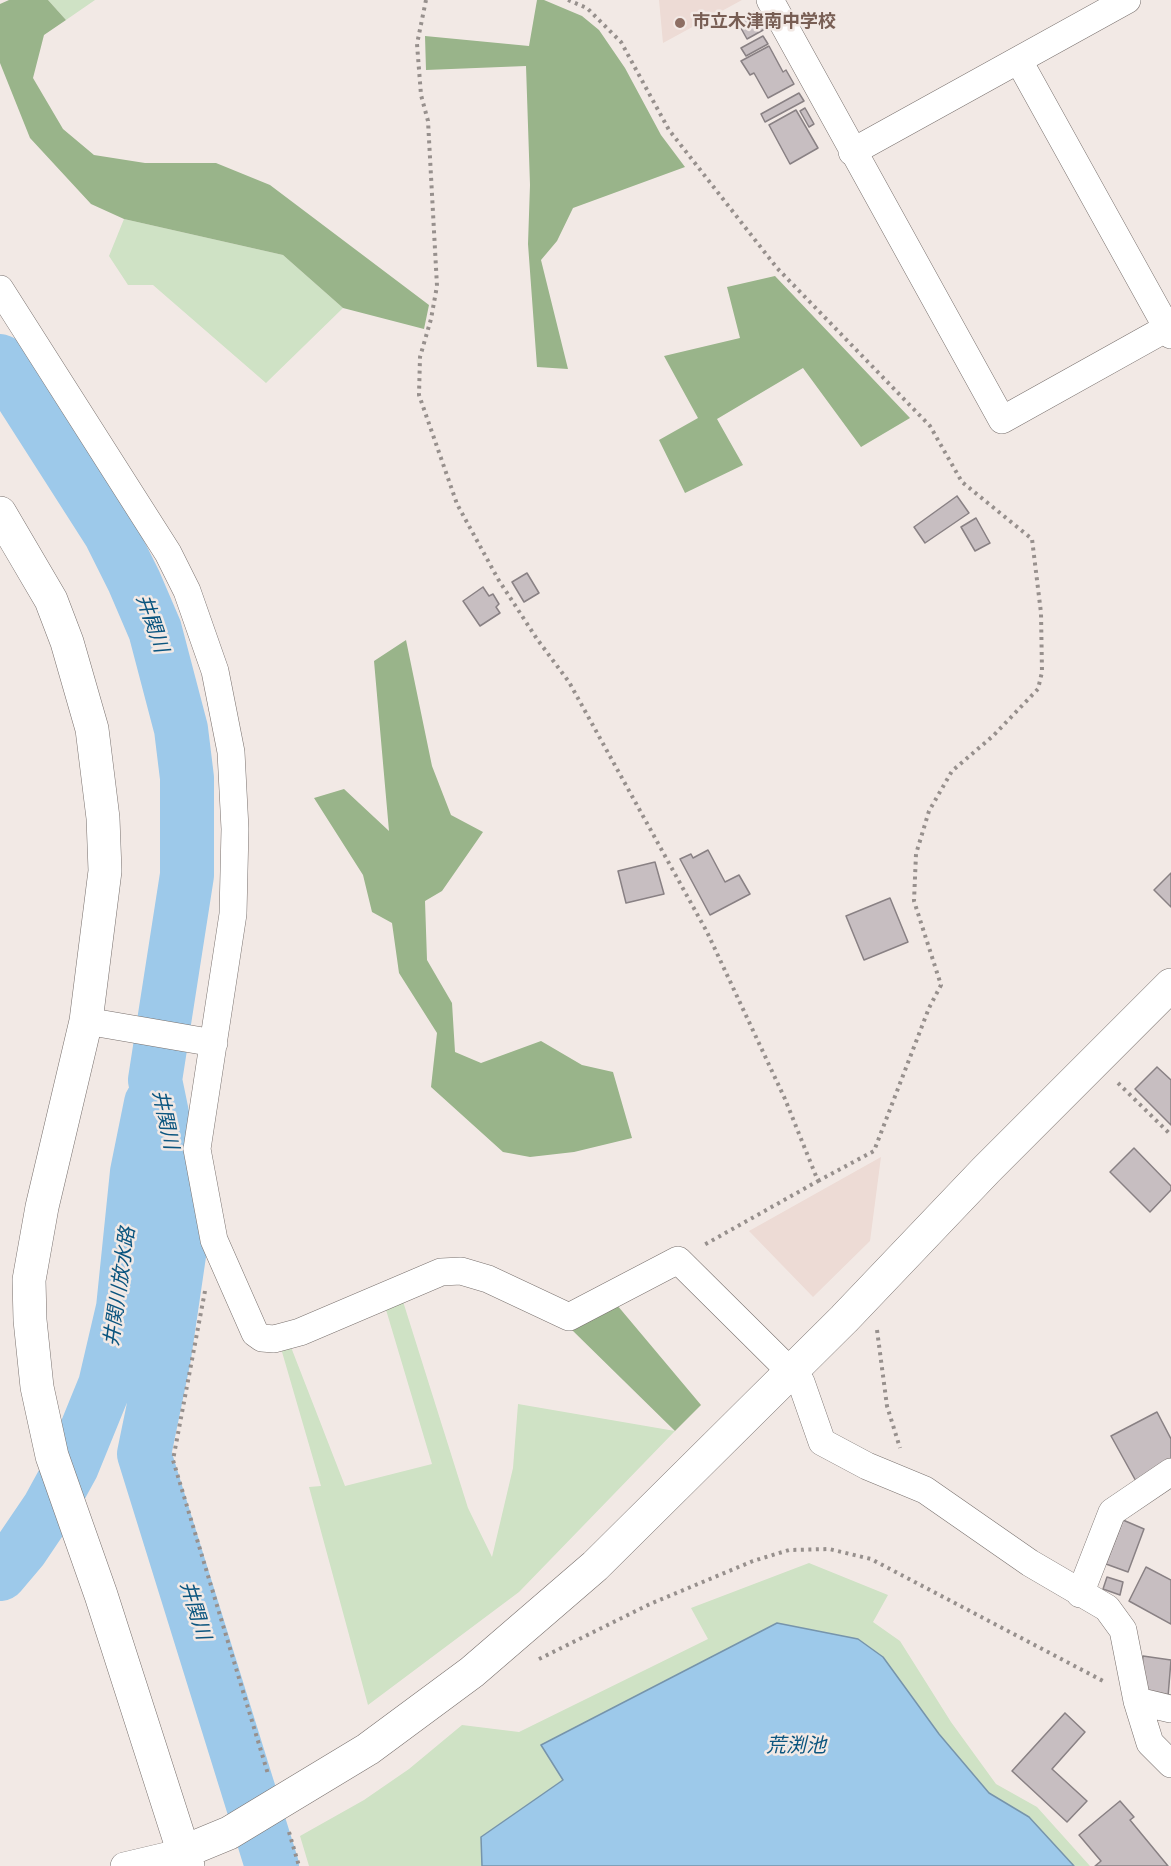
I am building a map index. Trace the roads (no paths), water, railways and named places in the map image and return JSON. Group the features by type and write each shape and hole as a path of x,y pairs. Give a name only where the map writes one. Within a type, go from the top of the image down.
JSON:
{"street":[{"path":"771,0 852,152 1002,420 1169,332 1019,61"},
{"path":"852,152 1127,0"},
{"path":"0,289 168,553 187,591 215,671 231,752 235,829 233,914 210,1043 197,1149 214,1240 250,1326 262,1338 274,1340 300,1332 441,1272 461,1271 488,1279 569,1317 678,1260 788,1372 801,1382 822,1442 876,1471 925,1490 1030,1563 1107,1608 1123,1630 1137,1701 1150,1743 1171,1764"},
{"path":"0,513 51,600 71,653 92,729 104,818 105,871 86,1021 42,1207 29,1280 30,1320 38,1387 52,1456 101,1595 178,1861"},
{"path":"124,1866 178,1861 229,1833 368,1749 481,1664 596,1566 878,1284 1095,1059 1171,985"},
{"path":"86,1021 210,1043"},
{"path":"1080,1594 1112,1512 1171,1472"},
{"path":"1137,1701 1171,1709"}],"water":[{"name":"荒渕池","path":"777,1623 858,1639 883,1657 939,1734 989,1793 1029,1817 1074,1866 482,1866 481,1837 563,1780 541,1745"}],"waterway":[{"name":"井関川","path":"0,361 110,533 134,581 155,630 181,729 187,778 187,875 155,1080 184,1221 164,1357 144,1454 272,1866"},
{"name":"井関川放水路","path":"0,1574 22,1548 49,1508 72,1466 105,1385 123,1308 137,1172 151,1103"}],"place":[{"name":"市立木津南中学校","path":"680,23"}]}
